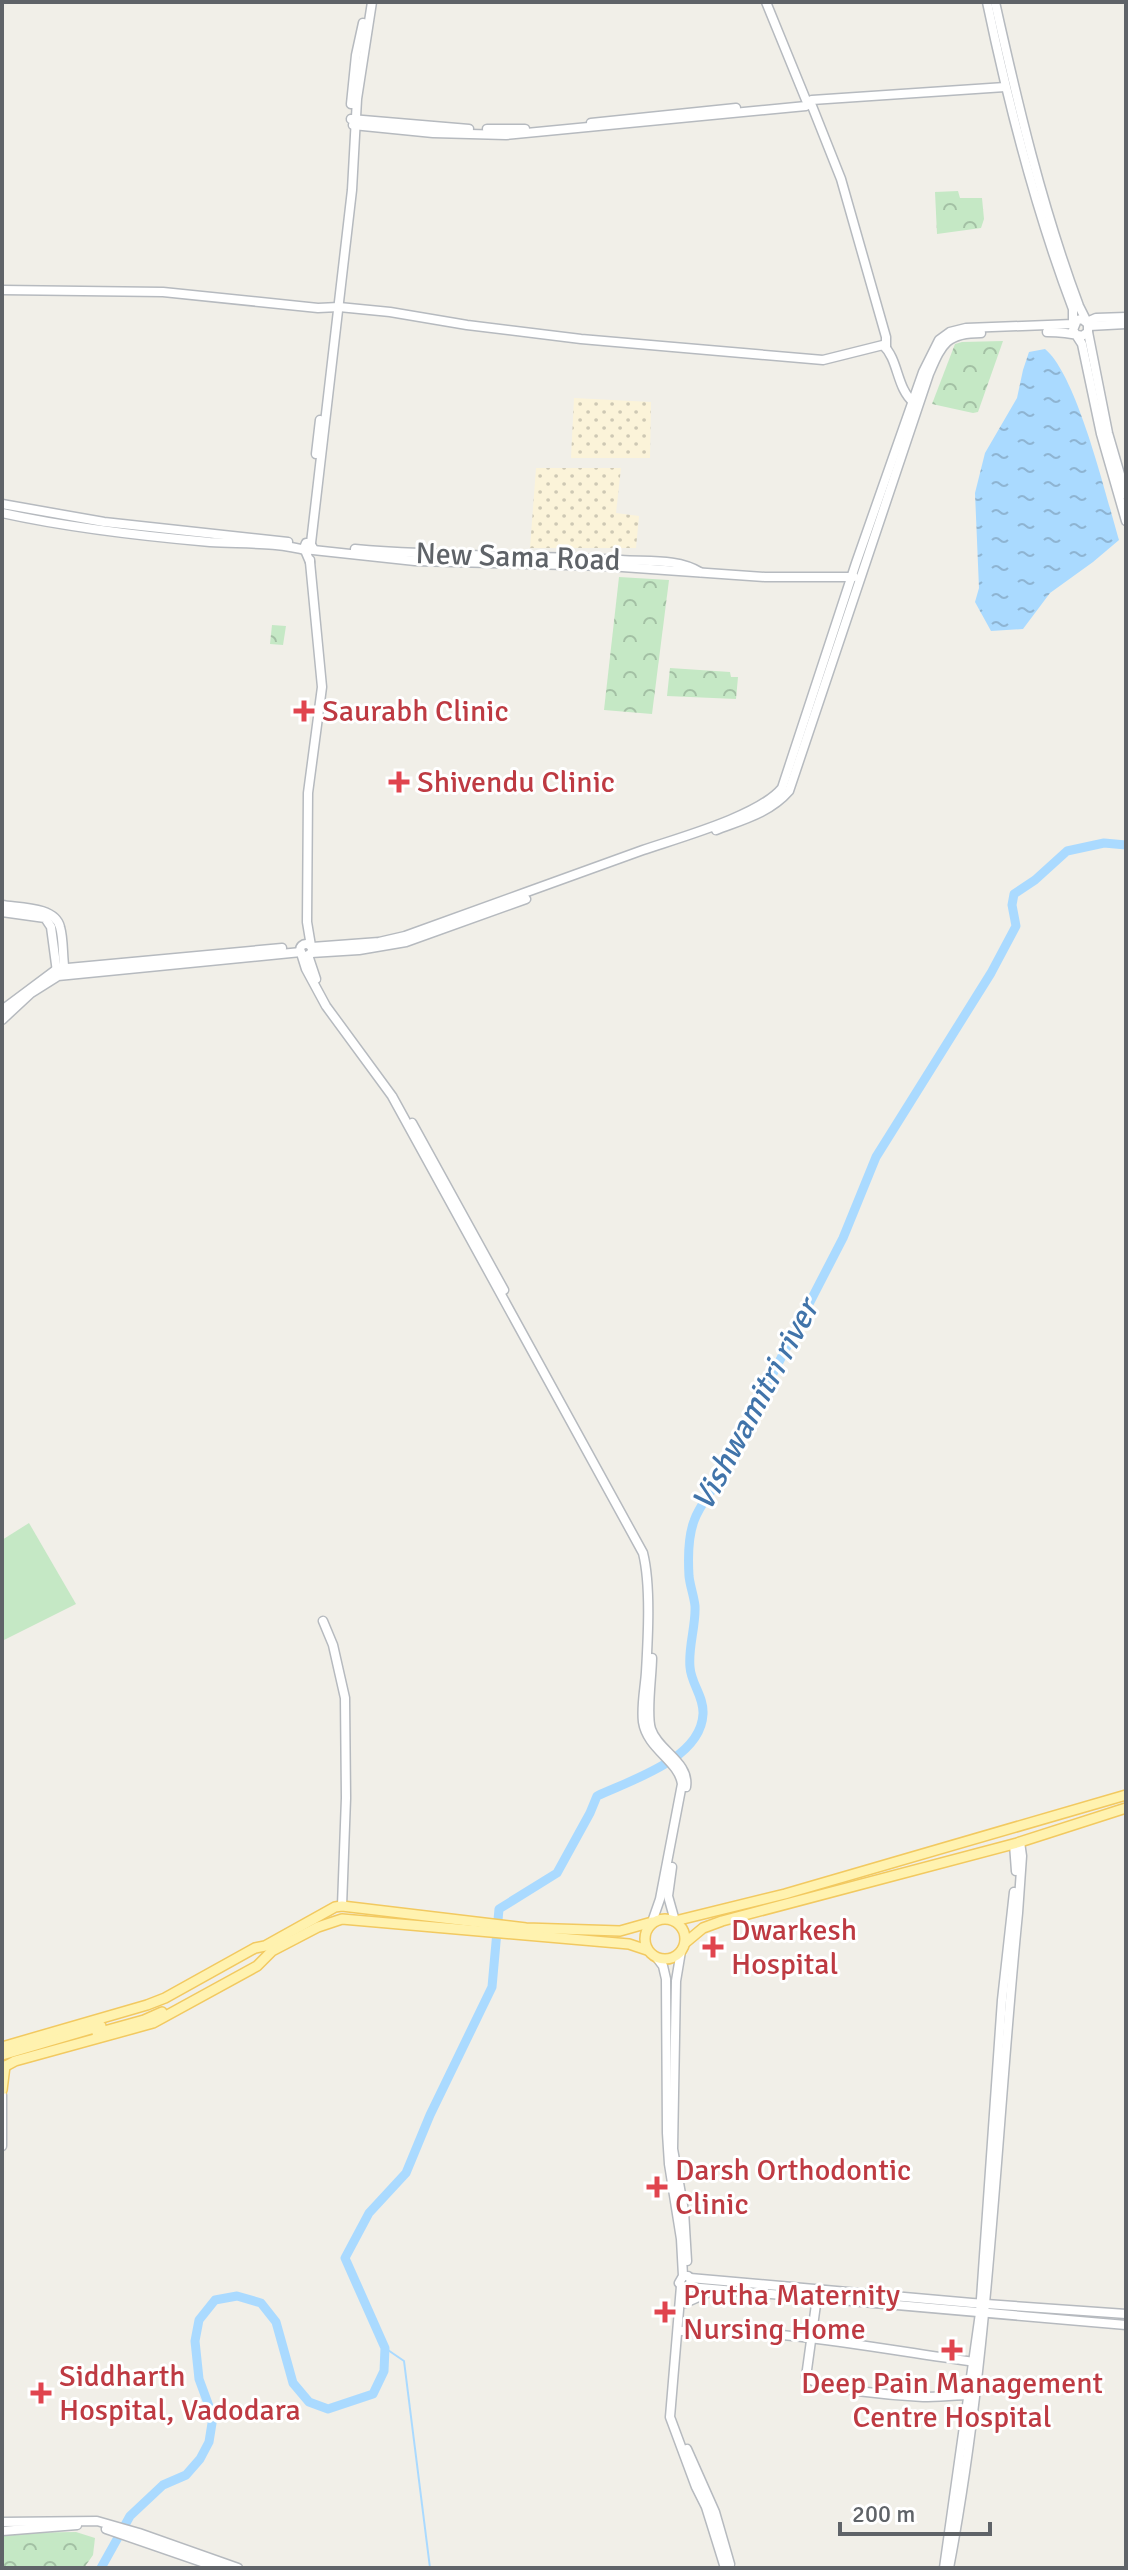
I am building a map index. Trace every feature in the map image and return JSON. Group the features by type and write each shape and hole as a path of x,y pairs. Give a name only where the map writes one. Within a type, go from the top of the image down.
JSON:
{"main road":[{"path":"526,1932 620,1931 664,1918 675,1921 785,1894 1126,1795"},
{"path":"3,2065 17,2055 144,2020 169,2009 313,1918 342,1906 465,1925 629,1944 647,1950 657,1958 670,1959 703,1928 722,1921 1017,1843 1126,1808"},
{"path":"342,1906 336,1913 342,1919"},
{"path":"2,2047 165,1998 255,1948 268,1949 342,1919 465,1925"},
{"path":"675,1921 684,1931 683,1947"},
{"path":"647,1950 644,1938 652,1922"},
{"path":"3,2065 153,2023 257,1966 268,1949"},
{"path":"2,2055 152,2011 255,1957"},
{"path":"2,2092 3,2065"}],"street":[{"path":"370,2 353,122 352,190 309,547 322,687 308,793 306,950 313,984 392,1091 640,1545 646,1570 645,1731 683,1774 687,1783 668,1896 675,1921"},
{"path":"769,2 844,201 895,383 914,407"},
{"path":"987,2 1006,89 1045,232 1073,309 1073,330 1082,344 1097,396 1126,521"},
{"path":"995,2 1041,195 1059,254 1088,327 1097,396"},
{"path":"353,122 480,130 537,128 1006,89"},
{"path":"2,290 163,292 337,308 566,337 823,360 885,347"},
{"path":"2,1010 61,972 306,950 359,950 406,942 769,809 780,801 794,779 855,577 914,407 939,350 950,338 974,333 1084,335 1096,318 1126,317"},
{"path":"914,407 918,386 934,346 950,332 966,328 1049,327 1073,324 1080,319 1088,327 1126,324"},
{"path":"885,347 914,407"},
{"path":"900,382 909,388 918,386"},
{"path":"1103,424 1126,495"},
{"path":"2,504 104,522 281,544"},
{"path":"2,513 70,527 208,542 281,544"},
{"name":"New Sama Road","path":"281,544 429,562 611,563 689,574 855,577"},
{"path":"2,905 46,912 56,918 60,925 61,972"},
{"path":"2,912 45,918 51,927 61,972"},
{"path":"2,1020 31,993 61,972"},
{"path":"323,1621 333,1645 345,1698 346,1798 342,1906"},
{"path":"652,1922 660,1899 683,1774"},
{"path":"946,2568 964,2486 983,2308 1018,1913 1022,1856 1017,1843"},
{"path":"683,1947 671,2033 669,2164 686,2282 675,2421 715,2512 728,2568"},
{"path":"657,1958 666,1979 671,2033"},
{"path":"2,2092 2,2146"},
{"path":"686,2282 983,2308 1126,2325"},
{"path":"686,2282 716,2289 817,2297 1126,2314"},
{"path":"686,2282 670,2417 728,2568"},
{"path":"685,2303 716,2289"},
{"path":"817,2297 806,2377 812,2382 919,2397 972,2396"},
{"path":"682,2331 721,2330 810,2339 976,2362"},
{"path":"2,2522 97,2523 238,2568"},
{"path":"2,2531 97,2523"},
{"path":"140,2536 219,2568"}],"green space":[{"path":"958,191 960,198 982,198 984,219 981,228 937,234 935,192"},
{"path":"1003,341 978,412 932,404 955,344"},
{"path":"619,577 669,580 652,714 604,710"},
{"path":"272,625 286,626 283,645 270,644"},
{"path":"670,668 730,672 731,677 738,677 736,699 667,696"},
{"path":"29,1523 76,1604 2,1641 2,1540"},
{"path":"76,2532 95,2538 93,2555 84,2568 2,2568 2,2533"}],"sand":[{"path":"574,398 651,402 650,458 571,458"},
{"path":"536,468 621,468 616,513 639,516 636,548 530,548"}],"water":[{"path":"1045,349 1057,363 1079,409 1119,540 1050,593 1023,629 991,631 975,602 979,588 975,493 985,453 1017,398 1029,352"}],"waterway":[{"name":"Vishwamitri river","path":"101,2568 130,2516 163,2485 186,2475 209,2442 213,2417 199,2379 195,2341 199,2320 215,2300 237,2296 261,2303 276,2322 293,2383 309,2402 328,2409 373,2394 384,2371 385,2348 345,2258 369,2213 406,2173 430,2115 492,1987 499,1909 557,1873 597,1796 645,1775 678,1756 699,1730 703,1708 690,1667 695,1606 689,1562 691,1534 698,1511 716,1484 843,1238 876,1157 991,973 1016,926 1012,905 1014,894 1067,851 1104,843 1126,845"},
{"path":"385,2348 404,2361 430,2568"}],"place":[{"name":"Saurabh Clinic","path":"304,711"},
{"name":"Shivendu Clinic","path":"399,782"},
{"name":"Dwarkesh Hospital","path":"713,1947"},
{"name":"Darsh Orthodontic Clinic","path":"657,2187"},
{"name":"Prutha Maternity Nursing Home","path":"665,2312"},
{"name":"Deep Pain Management Centre Hospital","path":"952,2350"},
{"name":"Siddharth Hospital, Vadodara","path":"41,2393"}]}
